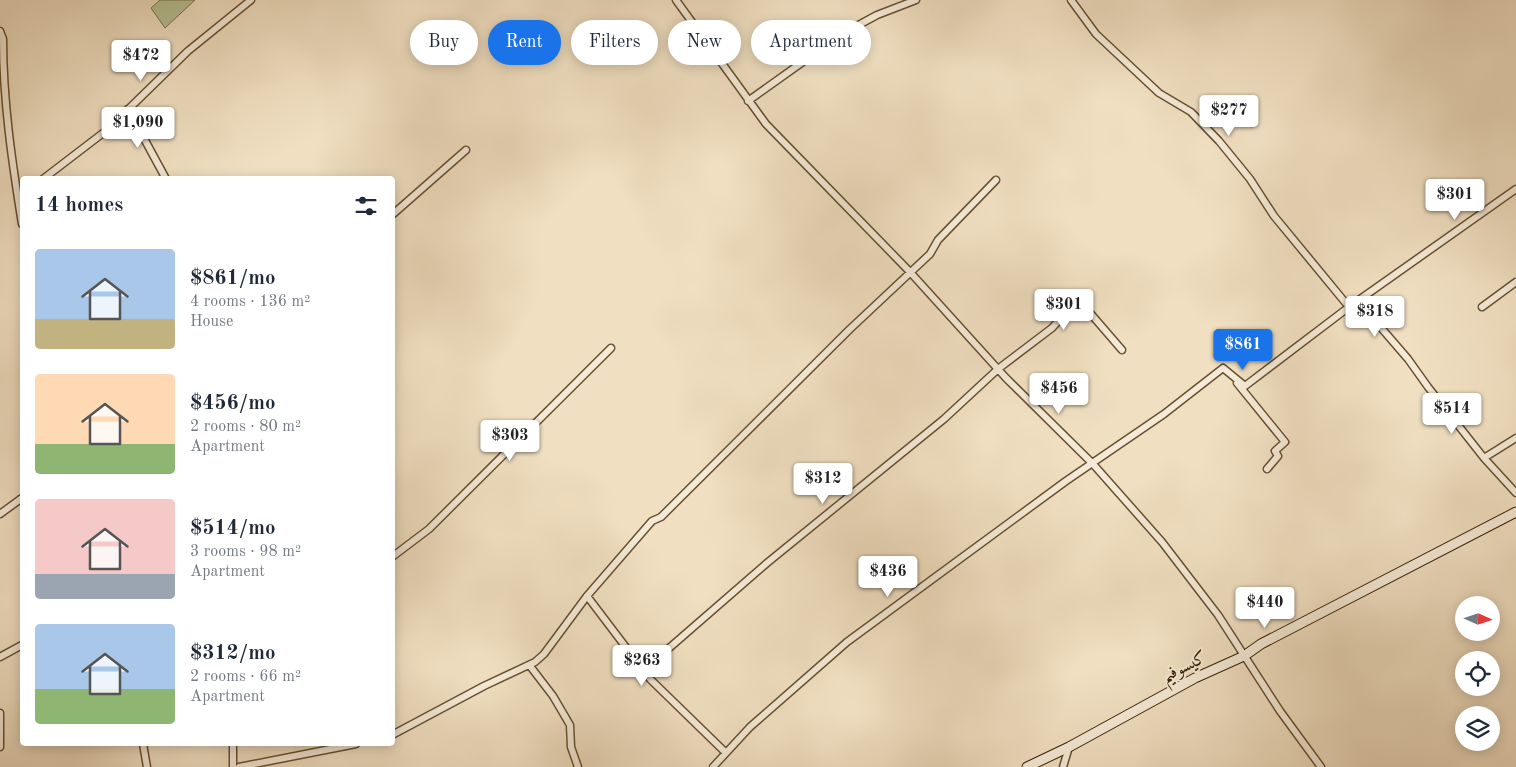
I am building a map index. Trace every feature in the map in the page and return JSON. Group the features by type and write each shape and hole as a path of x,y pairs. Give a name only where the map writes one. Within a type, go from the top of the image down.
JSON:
{"street":[{"path":"47,176 107,130 188,51 251,0"},
{"path":"676,0 766,124 910,272 998,369 1093,464 1186,572 1218,615 1321,767"},
{"path":"748,101 848,30 877,15 916,0"},
{"path":"1071,0 1096,34 1159,93 1198,119 1219,141 1250,179 1274,216 1349,307"},
{"path":"0,31 3,38 5,100 20,194"},
{"path":"128,109 164,176"},
{"path":"395,212 466,150"},
{"path":"395,733 484,686 530,666 544,654 587,596 652,521 661,517 850,329 930,254 938,240 996,180"},
{"path":"1232,377 1245,386 1349,307 1516,189"},
{"path":"1482,307 1516,282"},
{"path":"660,656 766,563 944,419 998,369 1052,328 1078,300 1122,350"},
{"path":"1358,301 1408,359 1484,458 1516,493"},
{"path":"395,555 428,529 611,348"},
{"path":"713,767 725,752 780,699 846,642 1066,481 1164,414 1223,368 1285,442 1275,451 1278,456 1267,469"},
{"path":"1484,458 1516,438"},
{"path":"0,514 20,499"},
{"name":"كيسوفيم","path":"1027,767 1069,747 1195,678 1244,656 1261,644 1516,512"},
{"path":"587,596 650,679 725,752"},
{"path":"0,657 20,646"},
{"path":"530,666 553,696 570,725 571,747 578,767"},
{"path":"0,713 0,748"},
{"path":"143,746 147,767"},
{"path":"233,746 233,767"},
{"path":"240,767 346,746"},
{"path":"1063,767 1069,747"}],"green space":[{"path":"160,0 195,0 165,28 151,8"}]}
